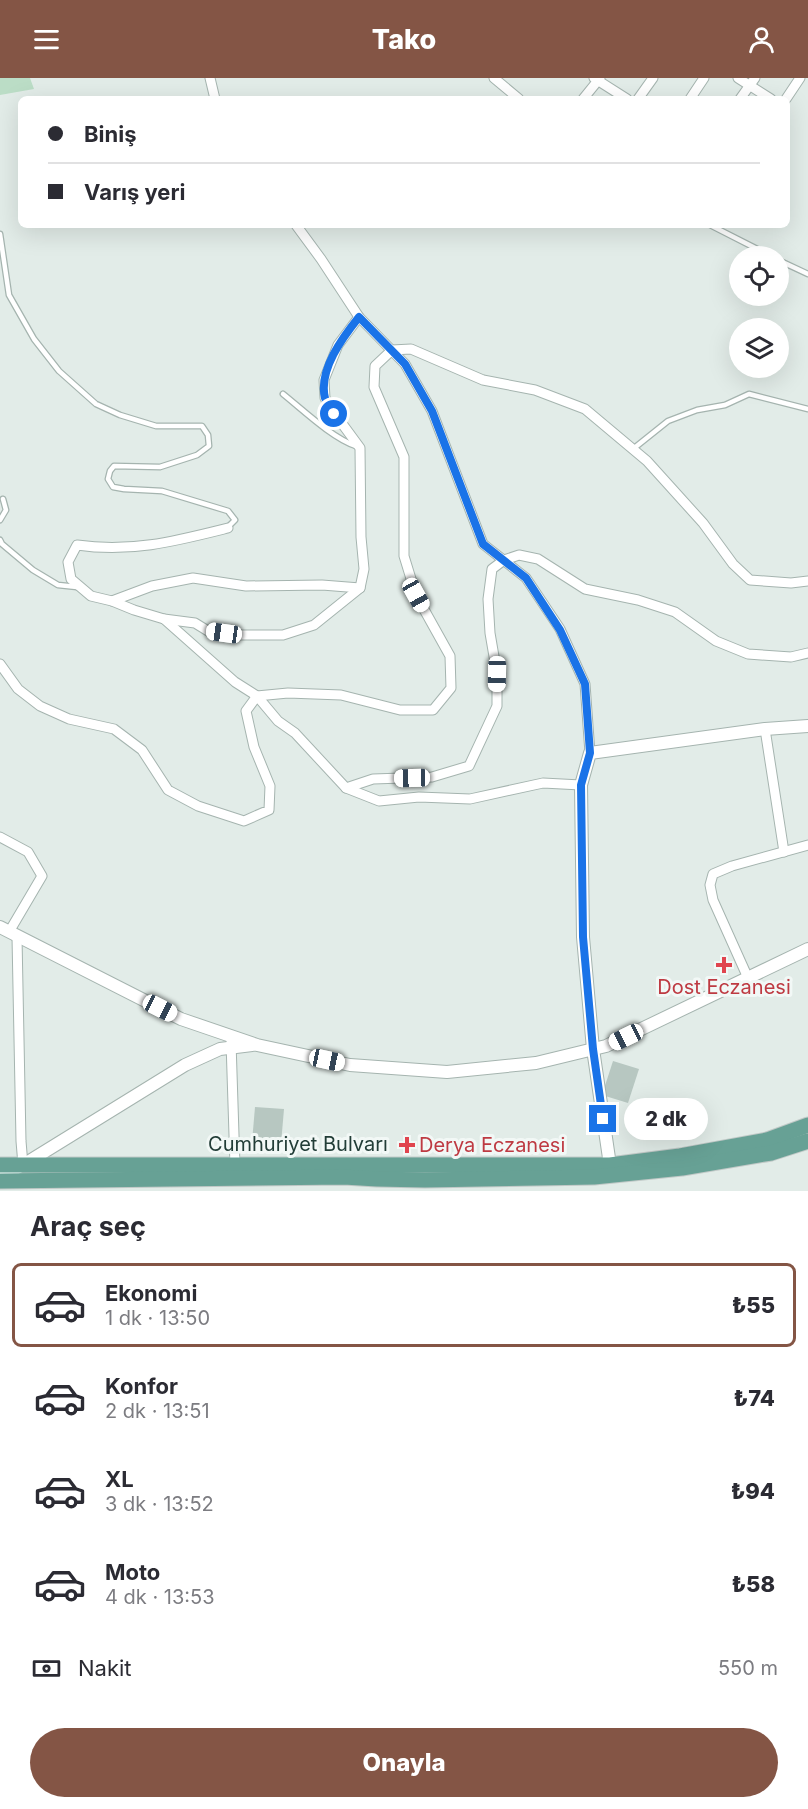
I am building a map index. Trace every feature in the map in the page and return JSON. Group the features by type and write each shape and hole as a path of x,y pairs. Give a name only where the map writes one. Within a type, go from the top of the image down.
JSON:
{"main road":[{"name":"Cumhuriyet Bulvarı","path":"0,1165 235,1166 394,1179 610,1165 680,1156 767,1140 808,1125"},
{"name":"Cumhuriyet Bulvarı","path":"394,1179 423,1185 594,1177 682,1168 760,1155 808,1141"},
{"name":"Cumhuriyet Bulvarı","path":"0,1179 344,1176 376,1179"},
{"path":"344,1176 351,1191"}],"street":[{"path":"210,78 214,96"},
{"path":"640,96 652,78"},
{"path":"692,96 704,78"},
{"path":"738,78 752,82 768,96"},
{"path":"788,96 800,78"},
{"path":"585,96 597,79 622,96"},
{"path":"500,80 516,96"},
{"path":"742,96 752,82"},
{"path":"298,228 359,317 405,364 432,411 483,544 526,578 560,630 585,684 590,753 581,785 583,937 593,1049 610,1165"},
{"path":"228,528 179,540 136,547 104,549 77,545 68,562 71,579 91,596 164,619 195,623 208,631 284,635 314,625 360,588 364,569 361,537 360,448 334,414 325,398 324,380 338,345 359,317"},
{"path":"0,664 18,689 40,706 69,719 114,729 142,750 168,790 198,806 244,821 269,810 270,786 254,747 246,711 257,696 288,693 340,695 400,710 433,710 451,688 450,656 416,595 404,556 404,457 374,387 375,366 392,350 411,349 483,380 535,390 585,409 647,460 703,523 733,564 750,580 791,583 808,581"},
{"path":"346,788 373,778 432,777 469,766 497,706 497,674 490,633 488,599 492,569 504,560 519,555 538,560 585,589 638,600 675,612 716,641 748,654 791,657 808,653"},
{"path":"112,601 152,586 193,578 246,586 322,585 360,588"},
{"path":"164,619 235,682 257,696 278,721 295,733 346,788 379,801 419,797 470,799 543,783 581,785"},
{"path":"590,753 765,729 808,726"},
{"path":"765,729 784,852"},
{"path":"0,837 28,852 42,876 9,932 23,1165"},
{"path":"748,978 713,900 710,885 713,874 732,866 808,845"},
{"path":"9,932 181,1019 231,1041 350,1065 447,1072 536,1063 606,1046 808,949"},
{"path":"0,1179 185,1065 220,1049 231,1041"},
{"path":"231,1041 235,1166"}],"lane":[{"path":"716,228 751,246"},
{"path":"0,234 9,295 34,339 59,371 96,404 120,415 156,426 202,426 208,435 209,446 197,455 160,467 114,466 108,479 112,487 162,491 228,511 235,520 228,528"},
{"path":"789,265 808,274"},
{"path":"283,394 348,444 360,448"},
{"path":"633,449 668,421 697,410 725,405 750,394 808,409"},
{"path":"0,520 6,510 3,499"},
{"path":"0,540 33,570 58,585 81,588"}],"green space":[{"path":"0,78 30,78 34,89 0,95"}],"building":[{"path":"613,1061 639,1069 628,1103 602,1095"},
{"path":"255,1107 284,1109 281,1144 252,1142"}],"place":[{"name":"Dost Eczanesi","path":"724,965"},
{"name":"Derya Eczanesi","path":"407,1145"}],"route":[{"path":"334,414 325,398 324,380 338,345 359,317 405,364 432,411 483,544 526,578 560,630 585,684 590,753 581,785 583,937 593,1049 603,1119"}]}
